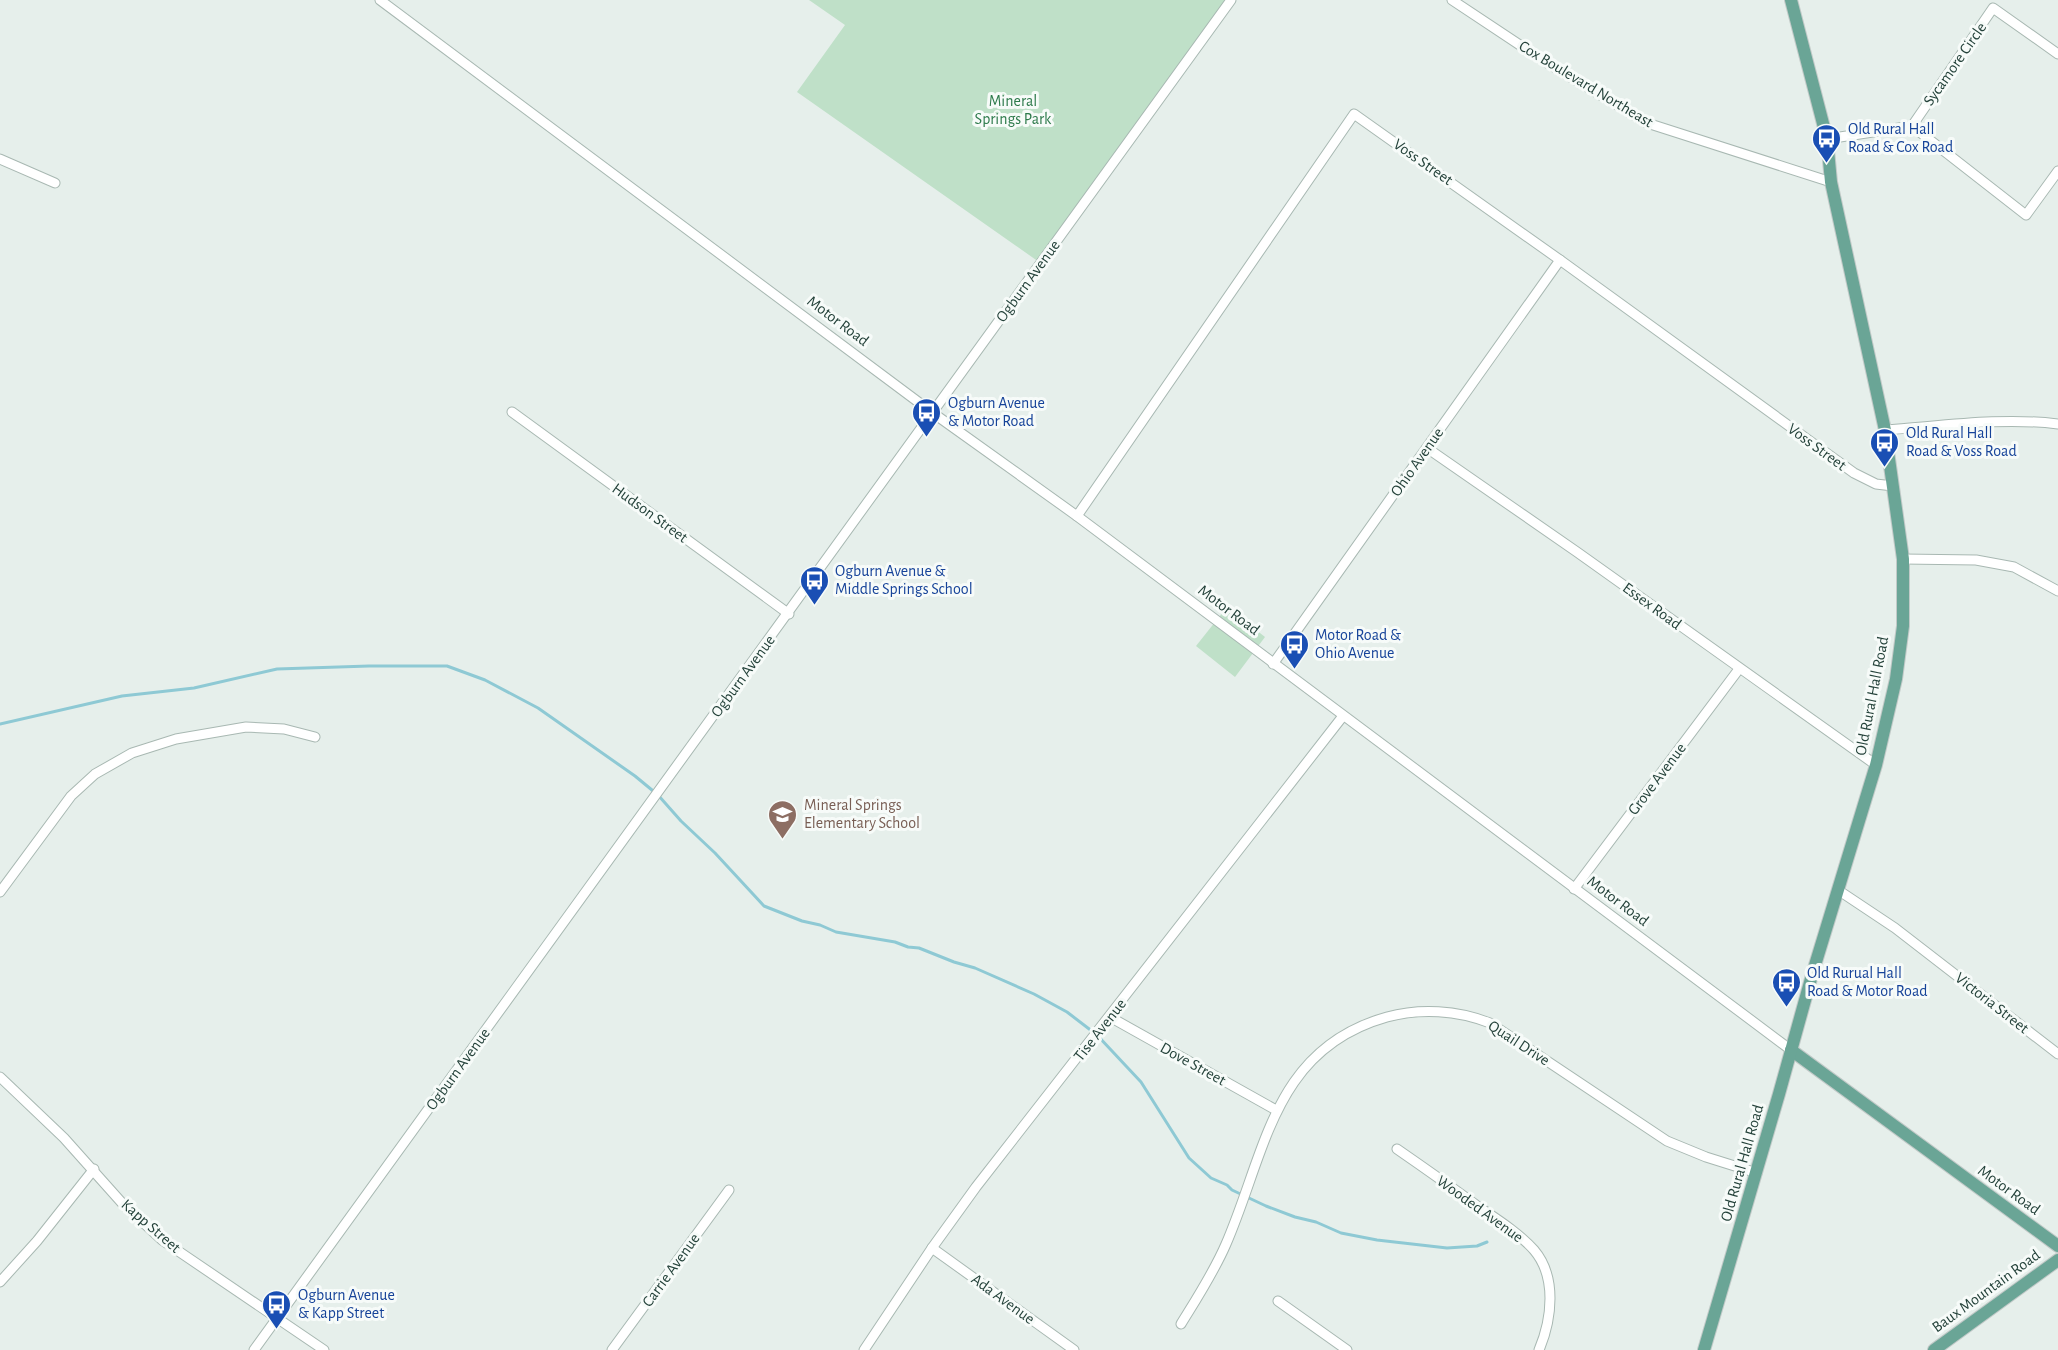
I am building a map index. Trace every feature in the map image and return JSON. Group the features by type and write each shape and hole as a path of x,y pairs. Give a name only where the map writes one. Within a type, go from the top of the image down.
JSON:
{"main road":[{"name":"Old Rural Hall Road","path":"1704,1350 1876,765 1901,651 1903,559 1885,430 1831,182 1827,140 1797,6 1791,0"},
{"name":"Motor Road","path":"1791,1050 2058,1246"},
{"name":"Baux Mountain Road","path":"1934,1350 2058,1260"}],"street":[{"name":"Motor Road","path":"380,0 933,413 1077,516 1791,1050"},
{"name":"Ogburn Avenue","path":"254,1350 789,614 1231,0"},
{"name":"Cox Boulevard Northeast","path":"1452,0 1544,61 1647,123 1831,182"},
{"name":"Sycamore Circle","path":"1912,126 1993,8 2058,54"},
{"name":"Voss Street","path":"1077,516 1354,114 1854,473 1876,484 1893,486"},
{"path":"1827,140 1912,126 2026,215 2058,171"},
{"path":"0,159 55,183"},
{"name":"Ohio Avenue","path":"1273,664 1560,260"},
{"name":"Hudson Street","path":"512,412 789,614"},
{"path":"1885,430 1986,422 2058,424"},
{"name":"Essex Road","path":"1427,448 1876,765"},
{"path":"1903,559 1976,560 2014,567 2058,591"},
{"name":"Grove Avenue","path":"1575,889 1739,669"},
{"name":"Tise Avenue","path":"864,1350 976,1187 1343,716"},
{"path":"0,892 71,796 95,774 132,753 176,739 246,727 284,729 315,737"},
{"name":"Victoria Street","path":"1838,891 1895,928 2058,1054"},
{"name":"Quail Drive","path":"1181,1324 1226,1244 1276,1110 1297,1075 1308,1062 1341,1037 1359,1027 1389,1016 1416,1011 1461,1014 1490,1023 1667,1141 1706,1157 1757,1173"},
{"name":"Dove Street","path":"1110,1017 1276,1110"},
{"name":"Kapp Street","path":"0,1077 94,1169 122,1203 162,1240 324,1350"},
{"name":"Wooded Avenue","path":"1397,1149 1501,1222 1524,1240 1538,1256 1544,1267 1550,1291 1547,1329 1539,1350"},
{"path":"0,1282 37,1241 94,1169"},
{"name":"Carrie Avenue","path":"612,1350 729,1191"},
{"name":"Ada Avenue","path":"932,1248 1074,1350"},
{"path":"1278,1301 1347,1350"}],"green space":[{"name":"Mineral Springs Park","path":"809,0 1227,0 1039,262 797,92 845,25"},
{"path":"1227,607 1265,637 1235,677 1196,646"}],"waterway":[{"path":"0,724 122,696 194,688 277,669 447,666 485,680 538,708 635,776 658,795 764,906 836,932 919,948 975,968 1034,994 1067,1012 1097,1035 1141,1082 1189,1158 1211,1178 1227,1185 1232,1190 1266,1206 1316,1222 1341,1233 1377,1240 1447,1248 1477,1246 1487,1242"}],"place":[{"name":"Old Rural Hall Road & Cox Road","path":"1827,164"},
{"name":"Ogburn Avenue & Motor Road","path":"927,438"},
{"name":"Old Rural Hall Road & Voss Road","path":"1885,468"},
{"name":"Ogburn Avenue & Middle Springs School","path":"814,606"},
{"name":"Motor Road & Ohio Avenue","path":"1294,670"},
{"name":"Mineral Springs Elementary School","path":"783,840"},
{"name":"Old Rurual Hall Road & Motor Road","path":"1786,1008"},
{"name":"Ogburn Avenue & Kapp Street","path":"277,1330"}]}
